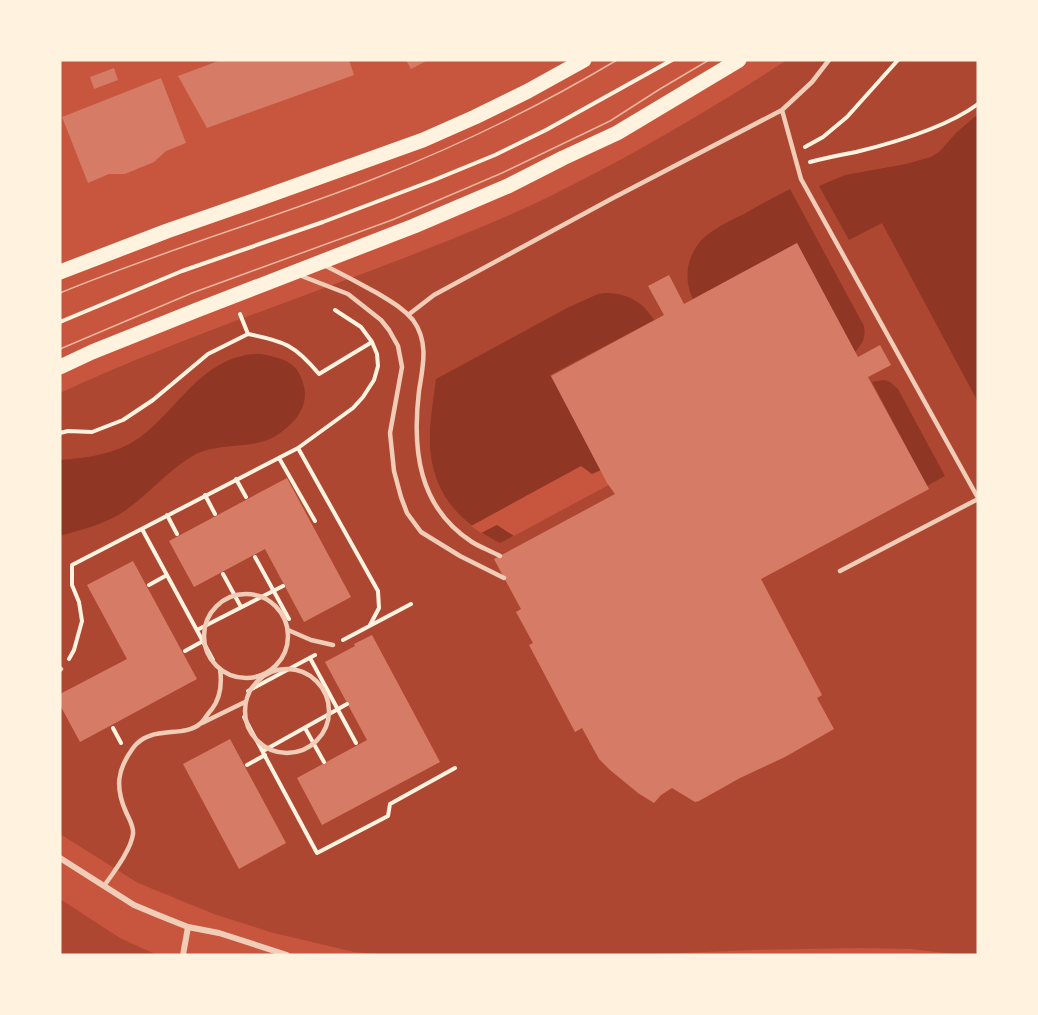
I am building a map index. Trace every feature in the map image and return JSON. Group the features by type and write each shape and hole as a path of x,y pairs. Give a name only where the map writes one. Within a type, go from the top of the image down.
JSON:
{"main road":[{"path":"60,272 167,231 423,140 528,91 584,60"},
{"path":"60,367 414,226 508,186 617,133 739,60"}],"street":[{"path":"60,858 134,905 188,927 219,933 287,955"},
{"path":"183,955 188,927"}],"lane":[{"path":"408,315 434,295 782,110 812,82 829,60"},
{"path":"782,110 801,179 978,499 840,571"},
{"path":"319,263 394,303 415,322 424,346 416,414 416,441 426,486 438,509 454,528 472,542 500,556"},
{"path":"293,273 348,294 381,320 389,330 398,346 402,367 390,433 394,471 407,513 422,532 460,556 504,578"},
{"path":"261,597 250,594 235,596 217,605 209,615 205,626 206,650 212,661 231,675 255,678 266,674 284,669 296,670 317,681 324,690 328,702 327,726 322,736 303,751 265,752 250,732 246,721 245,702 253,686 266,674 276,667 288,646 288,630 281,612 261,597"},
{"path":"288,630 311,640 333,645"},
{"path":"200,724 219,698 222,681 220,669"},
{"path":"104,886 124,858 133,834 132,825 120,800 118,785 121,768 135,746 142,739 166,732 187,730 245,702"}],"path":[{"path":"60,322 183,271 323,222 495,155 546,130 672,60"},
{"path":"794,152 823,137 848,117 898,60"},
{"path":"797,165 855,152 917,134 964,114 978,104"},
{"path":"60,670 74,651 82,621 79,602 72,585 72,565 298,448 353,408 363,398 374,380 378,366 377,354 372,342 361,327 335,310"},
{"path":"240,314 248,334"},
{"path":"60,433 92,432 123,420 153,400 208,354 248,334 290,346 304,357 319,374 372,342"},
{"path":"298,448 378,591 379,608 370,625"},
{"path":"279,458 315,521"},
{"path":"236,479 246,497"},
{"path":"205,495 215,514"},
{"path":"167,515 177,534"},
{"path":"142,530 166,573 149,585"},
{"path":"223,574 241,607"},
{"path":"197,630 283,586"},
{"path":"184,651 203,641"},
{"path":"247,765 347,704"},
{"path":"305,728 324,762"},
{"path":"308,834 317,853 388,816 390,804 455,768"}],"shaded area":[{"path":"787,60 978,60 978,955 912,949 860,948 632,955 390,955 354,952 270,932 214,914 138,883 60,834 60,393 175,344 408,257 530,206 657,139"},
{"path":"978,114 978,402 882,223 849,240 819,186 845,175 931,157"},
{"path":"790,189 864,326 863,340 855,352 797,243 693,299 689,290 689,262 692,253 703,238"},
{"path":"605,293 633,299 654,320 550,375 609,485 500,543 473,526 451,506 437,480 430,448 436,379 567,308"},
{"path":"249,354 261,354 291,364 302,380 305,391 303,405 297,417 286,428 271,439 261,442 206,450 196,454 176,467 120,514 98,524 60,536 60,460 101,454 121,448 152,428 187,391 212,370 226,361"},
{"path":"884,380 898,389 945,476 927,486 872,382"},
{"path":"60,899 120,938 157,955 60,955"}],"pier":[{"path":"581,466 592,474 601,470 609,485 514,536 497,525 481,533 471,526"}],"building":[{"path":"221,60 349,60 354,75 207,128 178,76"},
{"path":"406,60 428,60 411,69"},
{"path":"114,68 118,80 94,89 90,77"},
{"path":"161,78 186,143 166,151 154,162 125,174 109,174 88,183 62,117"},
{"path":"797,243 858,357 880,345 891,365 868,377 929,489 761,579 822,695 817,698 834,729 699,801 695,802 672,788 654,803 638,793 599,759 582,728 575,732 529,645 533,643 516,612 521,609 494,559 615,494 551,376 664,315 648,286 669,275 684,304"},
{"path":"287,478 351,597 304,622 265,549 194,587 169,541"},
{"path":"133,561 197,679 80,742 60,705 60,694 127,659 87,585"},
{"path":"372,635 440,762 322,825 297,778 367,740 325,662"},
{"path":"230,739 286,843 239,869 183,764"}],"tram line":[{"path":"60,293 99,277 337,193 407,165 529,109 617,60"},
{"path":"60,349 192,293 392,220 502,173 610,121 709,60"}]}
